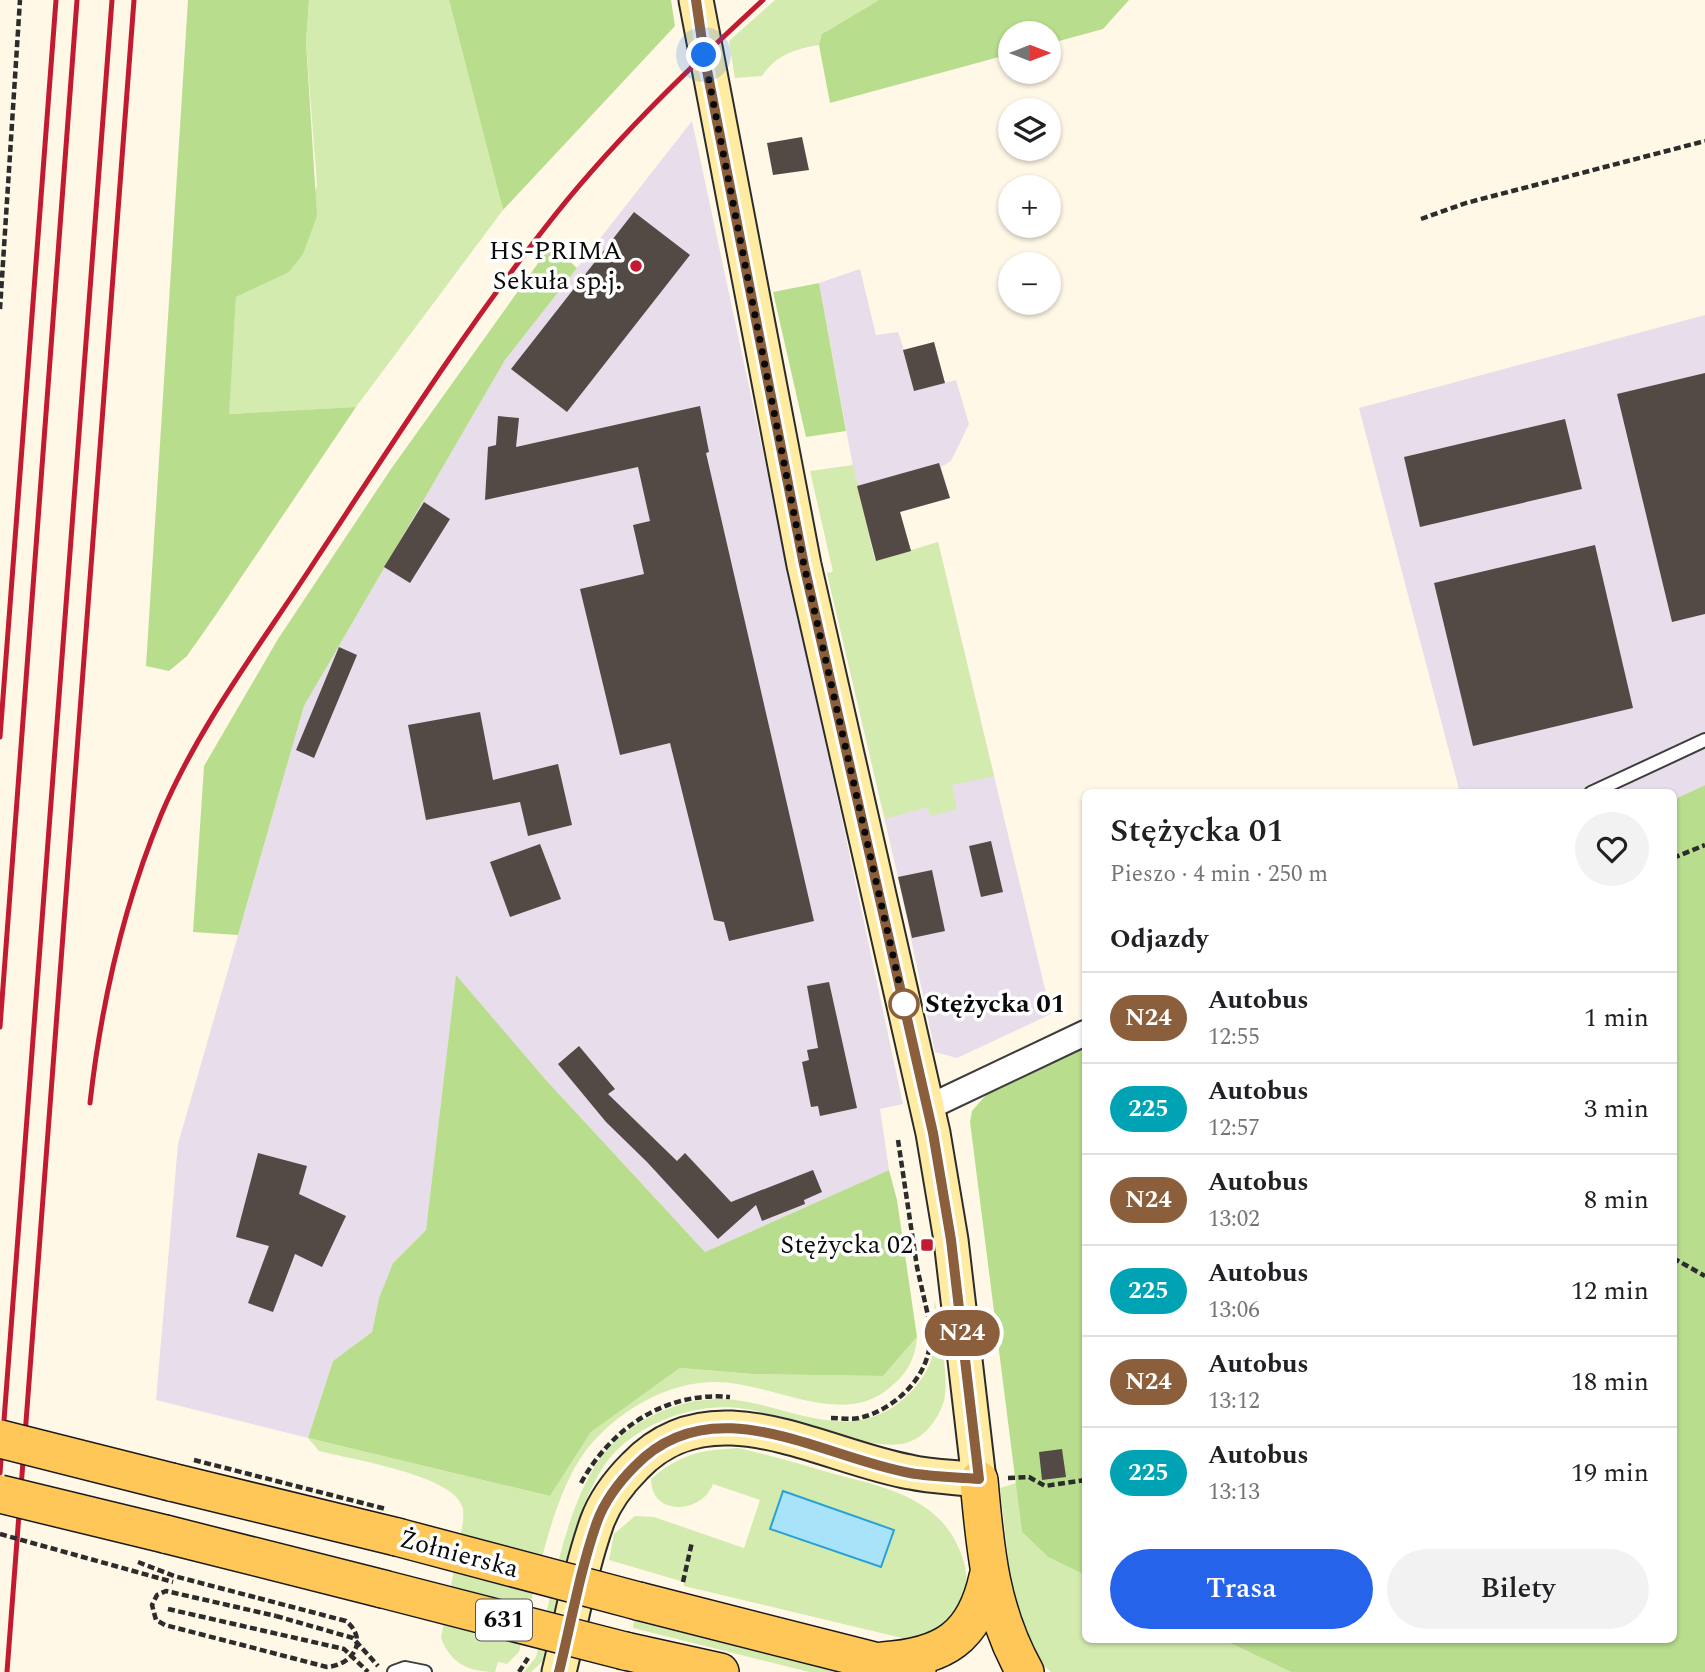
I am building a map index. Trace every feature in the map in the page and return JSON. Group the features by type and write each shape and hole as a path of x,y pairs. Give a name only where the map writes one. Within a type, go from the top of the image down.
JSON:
{"main road":[{"path":"696,0 704,55 804,565 928,1108 951,1240 988,1577 1015,1654 1025,1672"},
{"path":"559,1672 597,1521 615,1486 649,1451 691,1431 723,1425 755,1430 909,1472 979,1479"},
{"name":"Żołnierska","path":"0,1439 179,1470 393,1524 638,1601 917,1672"},
{"name":"Żołnierska","path":"0,1493 625,1651 720,1672"},
{"path":"876,1662 914,1657 956,1641 969,1628 978,1613 988,1577"}],"street":[{"path":"928,1108 1082,1033"}],"lane":[{"path":"1600,789 1705,740"},
{"path":"394,1672 405,1668 425,1672"}],"path":[{"path":"0,309 20,0"},
{"path":"1421,219 1466,203 1705,141"},
{"path":"1677,856 1705,845"},
{"path":"828,1418 858,1418 886,1407 915,1383 925,1362 930,1341 930,1325 917,1267 898,1140"},
{"path":"1677,1260 1705,1276"},
{"path":"577,1490 602,1450 637,1420 686,1399 712,1395 738,1398"},
{"path":"179,1470 393,1524"},
{"path":"979,1479 1029,1477 1045,1486 1082,1480"},
{"path":"0,1534 138,1570 173,1582"},
{"path":"682,1584 692,1542"},
{"path":"138,1562 174,1576 346,1621 358,1638 357,1649 351,1659 340,1666 327,1667 165,1626 156,1620 152,1605 157,1595 166,1591 276,1616 353,1638 383,1672"},
{"path":"168,1609 344,1649 368,1672"}],"shaded area":[{"path":"692,121 903,1104 880,1109 889,1170 705,1252 545,1079 456,976 426,1230 393,1263 379,1298 372,1332 333,1361 308,1438 156,1400 178,1144 304,706 505,360"},
{"path":"860,269 876,335 898,332 904,350 934,342 945,383 956,380 969,424 951,461 941,467 950,498 900,512 911,551 938,542 1051,1014 957,1058 935,1052 898,877 827,573 876,559 861,510 819,283"},
{"path":"1705,315 1705,785 1677,798 1677,789 1459,789 1359,408"}],"green space":[{"path":"188,0 309,0 306,42 317,216 303,254 289,272 236,297 229,414 356,407 187,656 169,671 146,666"},
{"path":"309,0 449,0 503,210 356,407 228,414 236,297 289,271 317,185 306,42"},
{"path":"449,0 671,0 675,26 503,210"},
{"path":"775,0 879,0 825,32 819,45 794,51 780,58 762,76 735,78 729,41"},
{"path":"879,0 1129,0 1103,29 1061,40 1061,21 998,21 998,57 830,103 819,45 822,34"},
{"path":"551,245 577,268 505,360 304,706 238,935 193,932 204,766 278,639 391,469"},
{"path":"819,283 846,431 806,437 773,292"},
{"path":"853,465 875,561 938,542 994,776 952,785 957,809 930,816 928,807 885,819 827,573 833,572 810,471"},
{"path":"1705,785 1705,1672 1291,1672 1230,1643 1677,1643 1677,798"},
{"path":"456,975 545,1079 705,1252 889,1170 897,1200 917,1337 883,1376 753,1374 680,1368 591,1432 550,1496 308,1438 333,1361 372,1332 379,1298 393,1263 426,1230"},
{"path":"1082,1049 1082,1574 1048,1557 1022,1532 970,1122 972,1111 986,1095"},
{"path":"935,1300 945,1365 944,1401 930,1426 913,1440 891,1445 872,1443 763,1413 728,1407 675,1416 658,1422 627,1441 600,1472 588,1496 569,1552 542,1662 531,1672 524,1672 536,1657 560,1555 576,1504 599,1460 623,1435 654,1415 688,1402 706,1400 745,1401 830,1421 872,1417 893,1407 904,1398 927,1370 934,1348"},
{"path":"917,1337 911,1362 900,1378 875,1397 854,1404 808,1401 736,1384 713,1382 679,1387 662,1393 617,1419 592,1443 566,1487 546,1542 519,1652 507,1664 498,1662 495,1672 462,1665 450,1654 441,1638 463,1522 463,1508 454,1495 421,1477 319,1451 308,1438 550,1496 591,1432 680,1368 753,1374 883,1376"},
{"path":"738,1448 892,1490 927,1508 954,1538 963,1559 966,1589 964,1601 957,1613 931,1634 906,1639 684,1586 684,1582 609,1560 614,1534 635,1516 654,1517 744,1548 760,1500 713,1484 699,1501 678,1507 659,1500 653,1491 651,1479 671,1464 691,1455"},
{"path":"1016,1483 1022,1532 1048,1557 1082,1574 1082,1643 1230,1643 1291,1672 1051,1672 1033,1657 1017,1602 1013,1602 1000,1488"},
{"path":"634,1621 839,1672 809,1672 633,1628"}],"water":[{"path":"783,1491 894,1530 881,1567 770,1529"}],"building":[{"path":"802,137 809,170 773,175 767,143"},
{"path":"634,212 690,255 567,412 511,369"},
{"path":"934,342 945,383 914,391 903,350"},
{"path":"1705,373 1705,614 1672,622 1617,394"},
{"path":"700,406 709,452 706,453 814,921 729,941 724,922 714,920 670,743 620,755 580,589 644,574 633,525 650,521 638,467 485,500 488,447 496,445 498,416 519,418 516,447"},
{"path":"1565,419 1582,489 1420,527 1404,457"},
{"path":"939,463 950,498 900,512 911,551 876,561 857,486"},
{"path":"424,502 450,519 410,583 384,567"},
{"path":"1595,545 1633,708 1473,746 1434,583"},
{"path":"339,647 357,655 314,758 296,750"},
{"path":"480,712 493,780 558,764 572,825 528,836 520,802 426,820 408,725"},
{"path":"991,841 1003,892 981,897 969,846"},
{"path":"540,844 561,899 510,917 490,862"},
{"path":"932,870 945,931 912,938 898,877"},
{"path":"829,982 857,1108 820,1116 818,1106 811,1107 802,1062 809,1060 807,1050 818,1048 807,986"},
{"path":"579,1046 615,1089 608,1094 677,1161 685,1153 731,1202 813,1170 822,1192 804,1200 805,1204 762,1221 756,1205 718,1239 606,1122 558,1064"},
{"path":"258,1153 307,1166 299,1194 346,1216 322,1267 295,1254 273,1312 248,1303 269,1246 236,1237"},
{"path":"1062,1449 1066,1477 1042,1480 1039,1452"}],"railway":[{"path":"0,737 56,0"},
{"path":"0,1027 77,0"},
{"path":"0,1473 112,0"},
{"path":"7,1672 134,0"},
{"path":"90,1103 107,993 135,885 176,782 212,717 426,393 513,269 594,168 705,54 763,0"}],"bus line":[{"name":"N24","path":"559,1672 597,1521 615,1486 649,1451 691,1431 723,1425 755,1430 909,1472 979,1479 951,1240 933,1133 804,565 704,55 696,0"}],"place":[{"name":"HS-PRIMA Sekuła sp.j.","path":"636,266"},
{"name":"Stężycka 01","path":"904,1004"},
{"name":"Stężycka 02","path":"927,1245"}],"route":[{"path":"704,55 804,565 904,1004"}]}
